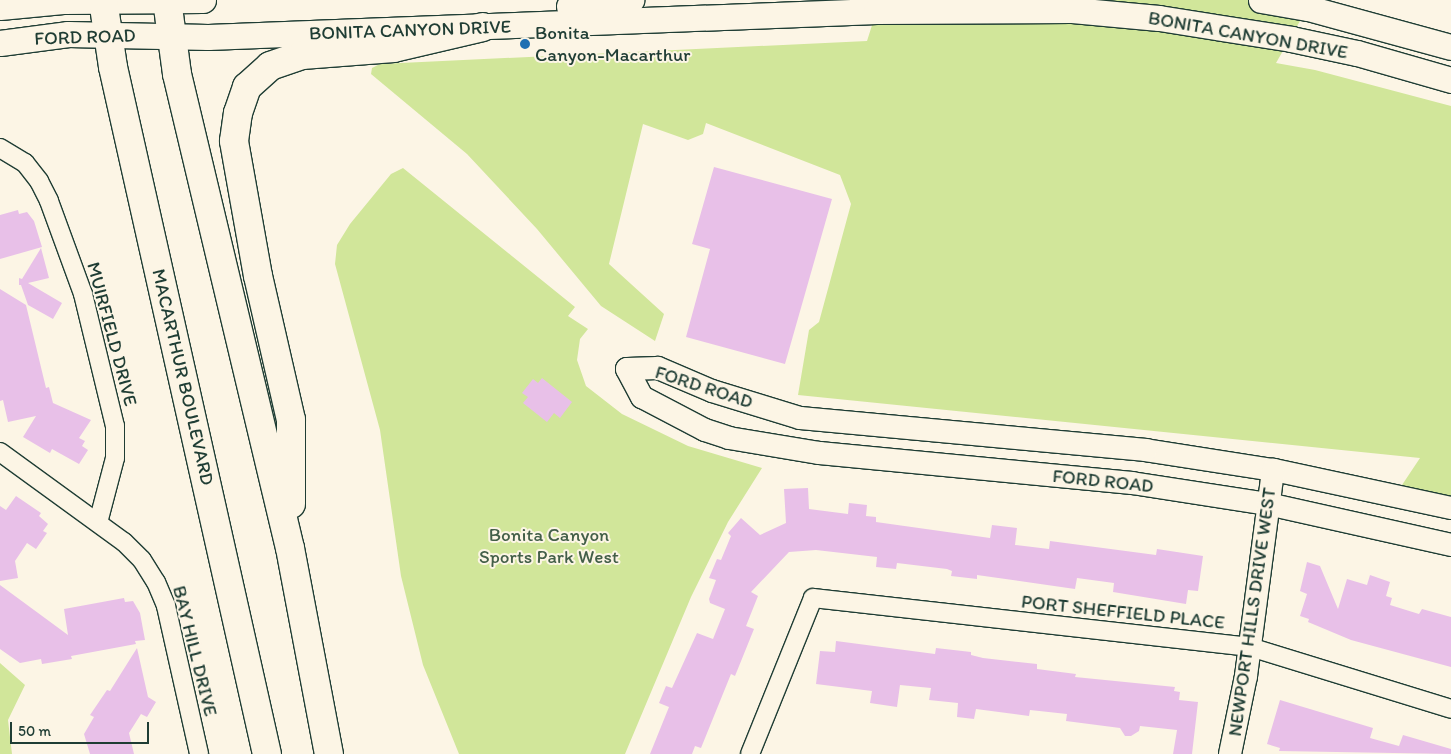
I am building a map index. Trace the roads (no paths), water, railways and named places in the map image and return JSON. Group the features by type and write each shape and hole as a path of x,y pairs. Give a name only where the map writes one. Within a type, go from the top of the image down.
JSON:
{"main road":[{"path":"103,1 203,0"},
{"path":"290,548 291,420 258,276 234,141 238,113 247,87 270,66 302,55 394,48 491,26 525,9 624,3 631,0"},
{"name":"BONITA CANYON DRIVE","path":"1261,0 1308,8 1451,46"},
{"name":"FORD ROAD","path":"0,7 63,1 103,1"},
{"name":"MACARTHUR BOULEVARD","path":"103,1 108,34 267,754"},
{"path":"167,1 171,36 215,238 290,548 330,754"},
{"name":"BONITA CANYON DRIVE","path":"171,36 876,11 1072,10 1159,18 1291,39 1357,53 1451,80"},
{"name":"FORD ROAD","path":"0,43 68,34 171,36"}],"street":[{"name":"MUIRFIELD DRIVE","path":"0,148 24,163 39,181 49,201 83,294 115,426 116,458 98,523"},
{"name":"FORD ROAD","path":"1451,508 1273,470 1146,450 800,418 712,391 658,368 627,369 642,397 705,430 729,438 820,452 1132,483 1268,504 1451,545"},
{"name":"BAY HILL DRIVE","path":"0,452 98,523 142,560 156,582 166,606 199,754"},
{"name":"NEWPORT HILLS DRIVE WEST","path":"1230,754 1250,647 1273,470"},
{"name":"PORT SHEFFIELD PLACE","path":"750,754 813,598 1250,647 1451,709"}],"place":[{"name":"Bonita Canyon-Macarthur","path":"525,44"}],"park label":[{"name":"Bonita Canyon Sports Park West","path":"549,546"}]}
